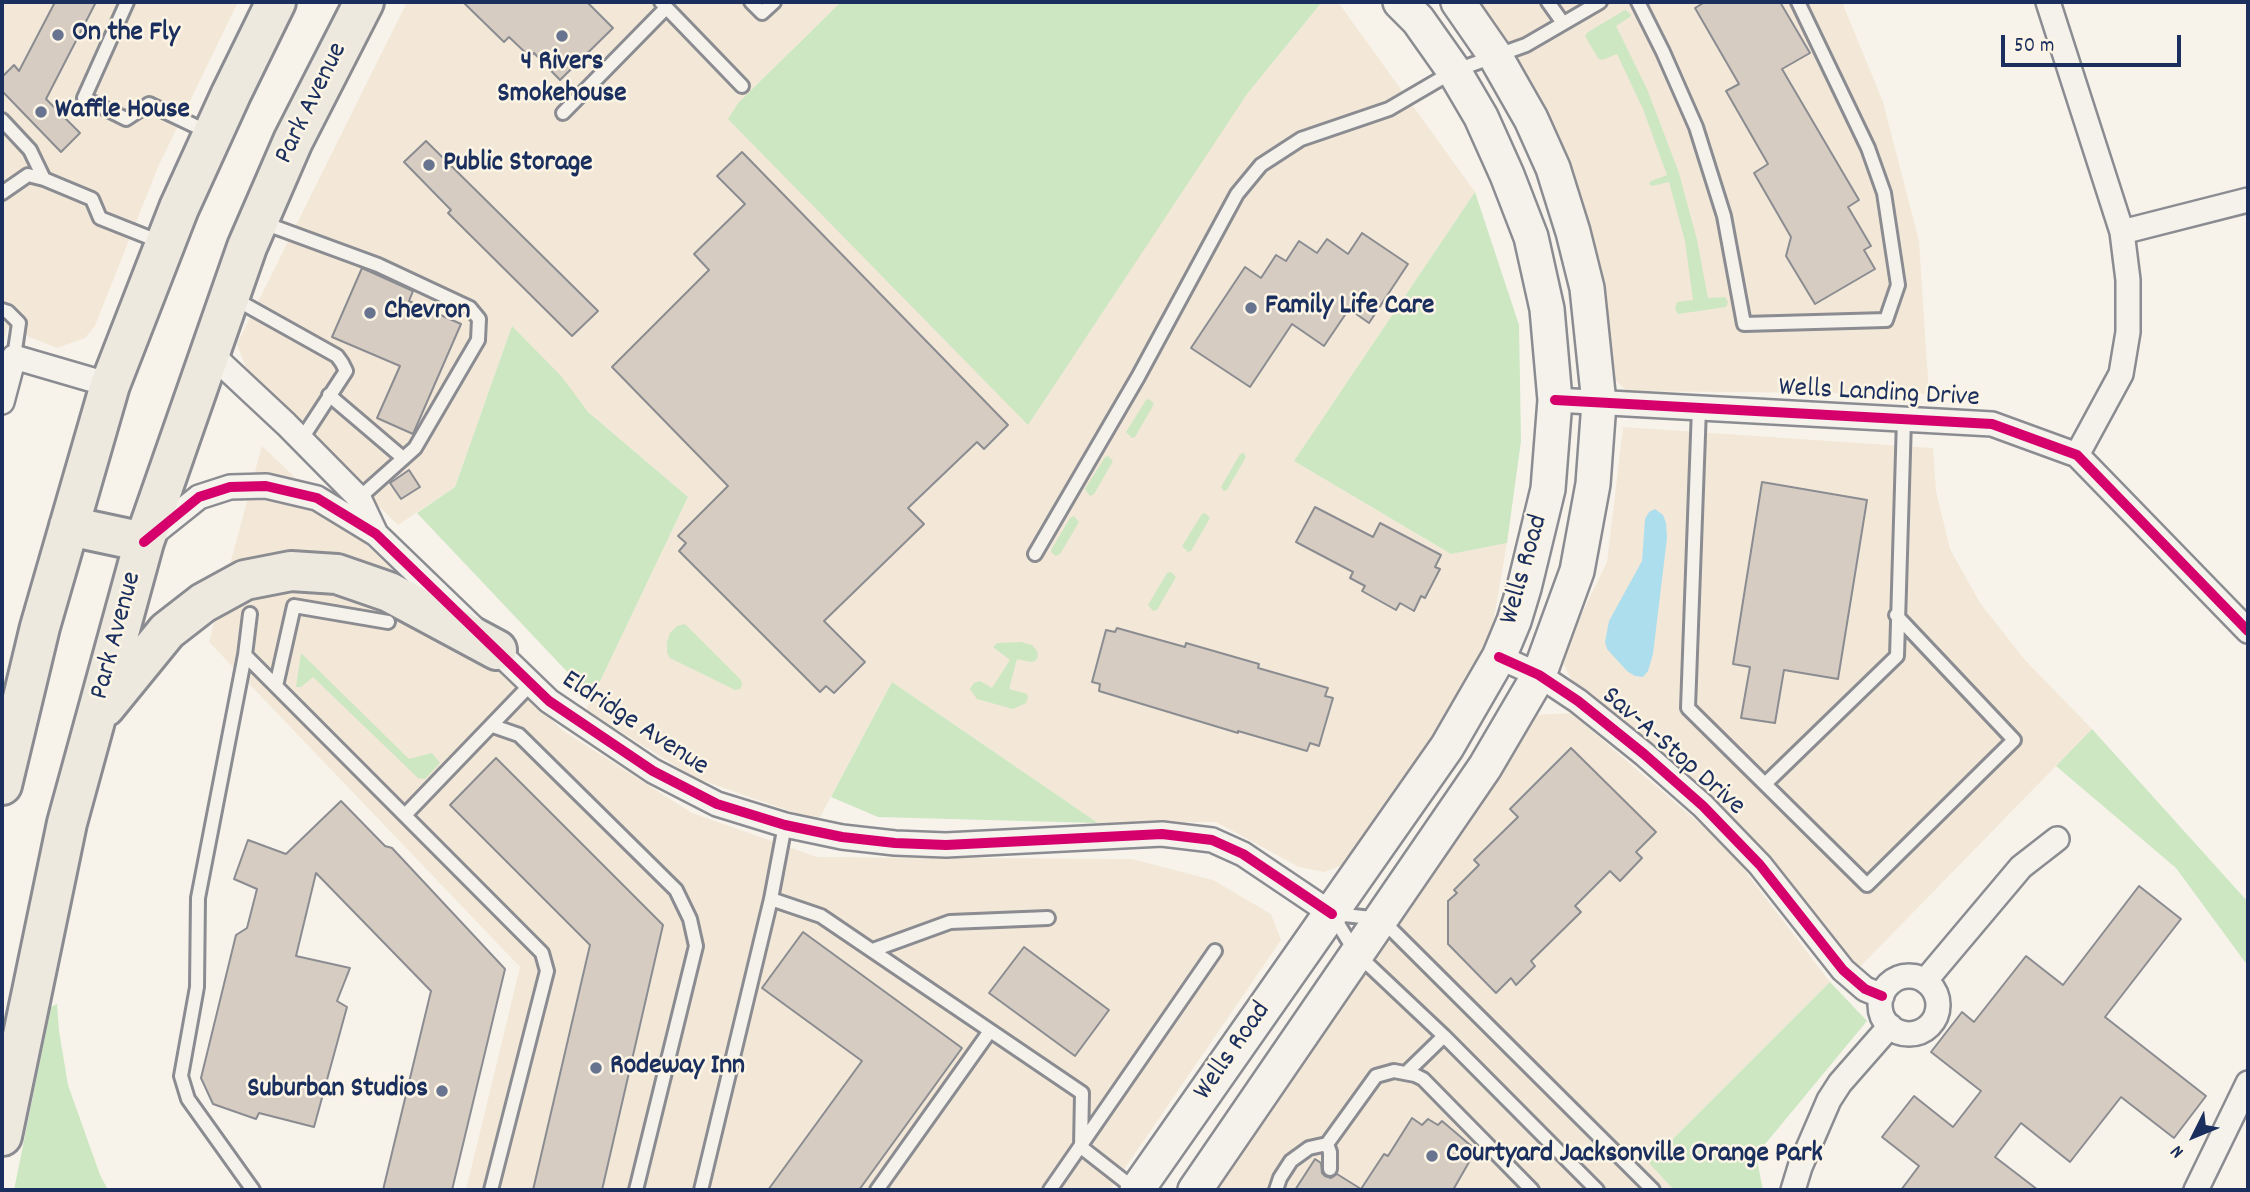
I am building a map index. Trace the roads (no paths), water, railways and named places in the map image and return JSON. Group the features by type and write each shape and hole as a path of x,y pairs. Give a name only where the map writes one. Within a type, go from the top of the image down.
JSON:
{"highway":[{"path":"2,785 40,627 110,385 165,244 212,134 276,2"},
{"name":"Park Avenue","path":"2,1136 67,823 144,542 229,295 258,221 293,141 363,2"},
{"path":"69,526 144,542"},
{"path":"97,716 167,631 203,603 244,580 291,571 337,574 389,592 497,650"}],"main road":[{"name":"Wells Road","path":"1137,1190 1447,747 1499,657 1524,588 1548,489 1555,400 1547,309 1531,237 1481,117 1454,71 1418,20 1400,2"},
{"name":"Wells Road","path":"1195,1190 1485,767 1539,675 1577,571 1593,484 1599,402 1587,288 1553,168 1531,119 1494,54 1458,2"}],"street":[{"path":"2048,2 2122,232 2128,280 2128,332 2121,374 2077,454"},
{"path":"2122,232 2248,200"},
{"name":"Eldridge Avenue","path":"210,353 359,499 376,534"},
{"path":"2,402 14,357 110,385"},
{"name":"Wells Landing Drive","path":"1555,400 1992,424 2077,454 2248,631"},
{"name":"Eldridge Avenue","path":"144,542 199,496 230,486 266,486 317,498 376,534 549,701 653,771 717,804 785,825 842,837 946,845 1180,835 1212,840 1243,854 1332,914"},
{"name":"Sav-A-Stop Drive","path":"1499,657 1539,675 1578,701 1703,806 1760,865 1843,970 1865,989 1882,996"},
{"path":"1925,981 2021,867 2057,839"},
{"path":"1917,977 1925,981 1936,994 1938,1003 1935,1019 1929,1026 1914,1033 1897,1031 1890,1026 1881,1012 1882,996 1892,982 1900,978 1917,977"},
{"path":"1793,1190 1829,1100 1840,1083 1890,1026"},
{"path":"2196,1190 2248,1083"}],"lane":[{"path":"127,2 84,98 126,119 149,104 212,134"},
{"path":"751,2 762,13 774,2"},
{"path":"1548,2 1563,23"},
{"path":"1035,554 1138,377 1237,194 1261,165 1301,139 1380,113 1454,71 1494,54 1526,45 1600,2"},
{"path":"1638,2 1696,127 1724,216 1744,324 1886,320 1898,285 1884,193 1868,148 1798,2"},
{"path":"563,113 664,5 742,86"},
{"path":"2,120 30,150 44,180"},
{"path":"2,193 28,175 44,180 92,199 100,218 165,244"},
{"path":"258,221 378,265 470,308 480,319 478,340 415,448 359,499"},
{"path":"229,295 337,356 346,370 301,440"},
{"path":"2,310 19,323 14,357"},
{"path":"329,395 403,458"},
{"path":"1699,408 1688,708 1867,885 2014,740 1896,615"},
{"path":"1765,784 1897,656 1896,615 1904,419"},
{"path":"276,685 294,606 388,622"},
{"path":"250,614 245,655 198,898 197,987 181,1076 188,1099 253,1190"},
{"path":"245,655 541,953 547,971 491,1190"},
{"path":"405,815 531,684"},
{"path":"492,726 519,735 676,890 690,919 695,947 636,1190"},
{"path":"701,1190 771,899 785,825"},
{"path":"771,899 821,916 1083,1093 1081,1147"},
{"path":"1332,914 1381,919 1653,1190"},
{"path":"1332,914 1356,953 1444,1036 1597,1190"},
{"path":"873,950 950,922 1048,918"},
{"path":"1050,1190 1216,951"},
{"path":"877,1190 990,1031"},
{"path":"1407,1072 1444,1036"},
{"path":"1276,1190 1291,1161 1309,1148 1326,1144 1376,1076 1394,1070 1407,1072 1423,1080 1532,1190"},
{"path":"1326,1144 1330,1152 1330,1169"},
{"path":"1081,1147 1137,1190"}],"water":[{"path":"1655,509 1663,515 1667,538 1653,654 1648,671 1643,677 1627,671 1607,649 1605,642 1609,621 1642,561 1645,519 1649,512"}],"place":[{"name":"On the Fly","path":"58,35"},
{"name":"4 Rivers Smokehouse","path":"562,36"},
{"name":"Waffle House","path":"41,112"},
{"name":"Public Storage","path":"429,165"},
{"name":"Family Life Care","path":"1251,308"},
{"name":"Chevron","path":"370,313"},
{"name":"Rodeway Inn","path":"596,1068"},
{"name":"Suburban Studios","path":"442,1091"},
{"name":"Courtyard Jacksonville Orange Park","path":"1432,1156"}]}
